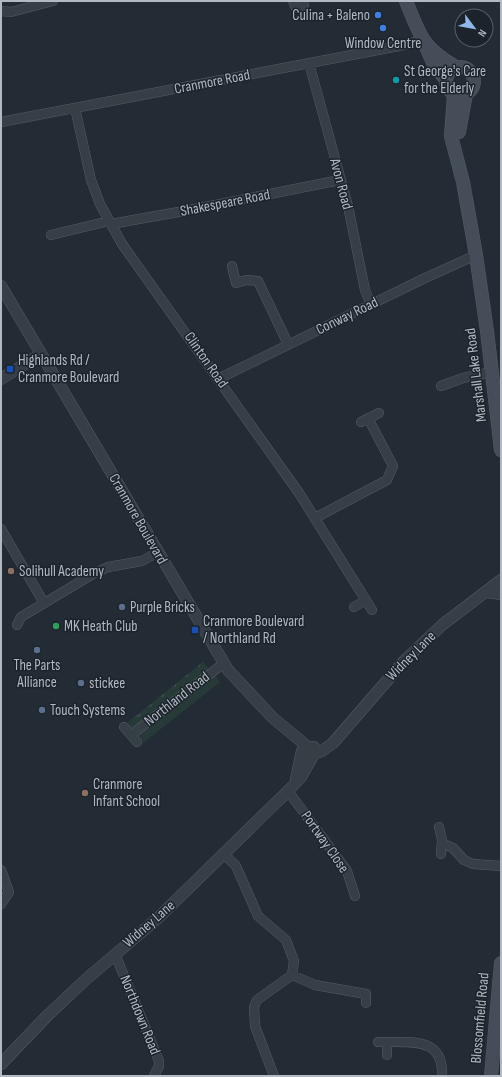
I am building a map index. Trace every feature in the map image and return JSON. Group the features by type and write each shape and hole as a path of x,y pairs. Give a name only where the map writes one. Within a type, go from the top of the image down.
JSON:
{"main road":[{"name":"Marshall Lake Road","path":"406,1 434,65 446,80 446,86 460,94"},
{"name":"Marshall Lake Road","path":"424,43 435,55 456,67 466,67 474,75 475,80 473,88 460,94"},
{"path":"446,80 449,72 456,67"},
{"name":"Marshall Lake Road","path":"460,94 456,156 463,182 476,255 501,450"},
{"name":"Blossomfield Road","path":"491,1076 501,963"}],"street":[{"path":"1,11 11,12 53,1"},
{"path":"293,1 296,8 304,5"},
{"name":"Cranmore Road","path":"1,122 399,46 424,43"},
{"name":"Avon Road","path":"309,63 348,206 365,290 371,305"},
{"name":"Clinton Road","path":"75,108 91,180 110,222 136,266 190,337 316,518 372,610"},
{"name":"Shakespeare Road","path":"51,235 110,222 195,209 340,180"},
{"name":"Conway Road","path":"218,379 288,344 476,255"},
{"path":"232,266 236,283 246,280 258,281 288,344"},
{"name":"Cranmore Boulevard","path":"1,286 224,663 236,679 308,753"},
{"path":"1,379 41,354"},
{"path":"441,386 463,378 492,372"},
{"path":"316,518 387,480 391,474 393,466 365,420 379,412"},
{"path":"1,529 44,604"},
{"path":"17,625 21,617 93,574 108,567 142,561 158,552"},
{"name":"Widney Lane","path":"2,1062 46,1017 115,954 158,918 292,787 301,777 308,753 322,751 333,743 404,661 442,625 501,580"},
{"path":"486,592 501,594"},
{"path":"354,607 366,600"},
{"name":"Northland Road","path":"124,727 134,738 224,663"},
{"name":"Portway Close","path":"292,787 347,871 355,896"},
{"path":"439,827 442,843 441,854"},
{"path":"442,843 453,848 464,860 473,864 501,866"},
{"path":"223,853 236,866 258,916 286,940 294,961 292,975 257,1000 254,1007 255,1026 274,1076"},
{"path":"1,870 9,892 8,896 1,904"},
{"name":"Northdown Road","path":"115,954 159,1061 159,1066 154,1076"},
{"path":"292,975 315,985 366,994 366,1004"},
{"path":"387,1055 383,1043 423,1044 434,1048 442,1061 442,1076"}],"green space":[{"path":"203,662 209,669 131,730 128,722"},
{"path":"215,675 220,682 143,743 140,735"}],"place":[{"name":"Culina + Baleno","path":"378,15"},
{"name":"Window Centre","path":"383,28"},
{"name":"St George's Care for the Elderly","path":"396,80"},
{"name":"Highlands Rd / Cranmore Boulevard","path":"10,369"},
{"name":"Solihull Academy","path":"11,571"},
{"name":"Purple Bricks","path":"122,607"},
{"name":"MK Heath Club","path":"56,626"},
{"name":"Cranmore Boulevard / Northland Rd","path":"195,630"},
{"name":"The Parts Alliance","path":"37,650"},
{"name":"stickee","path":"81,683"},
{"name":"Touch Systems","path":"42,710"},
{"name":"Cranmore Infant School","path":"85,793"}]}
